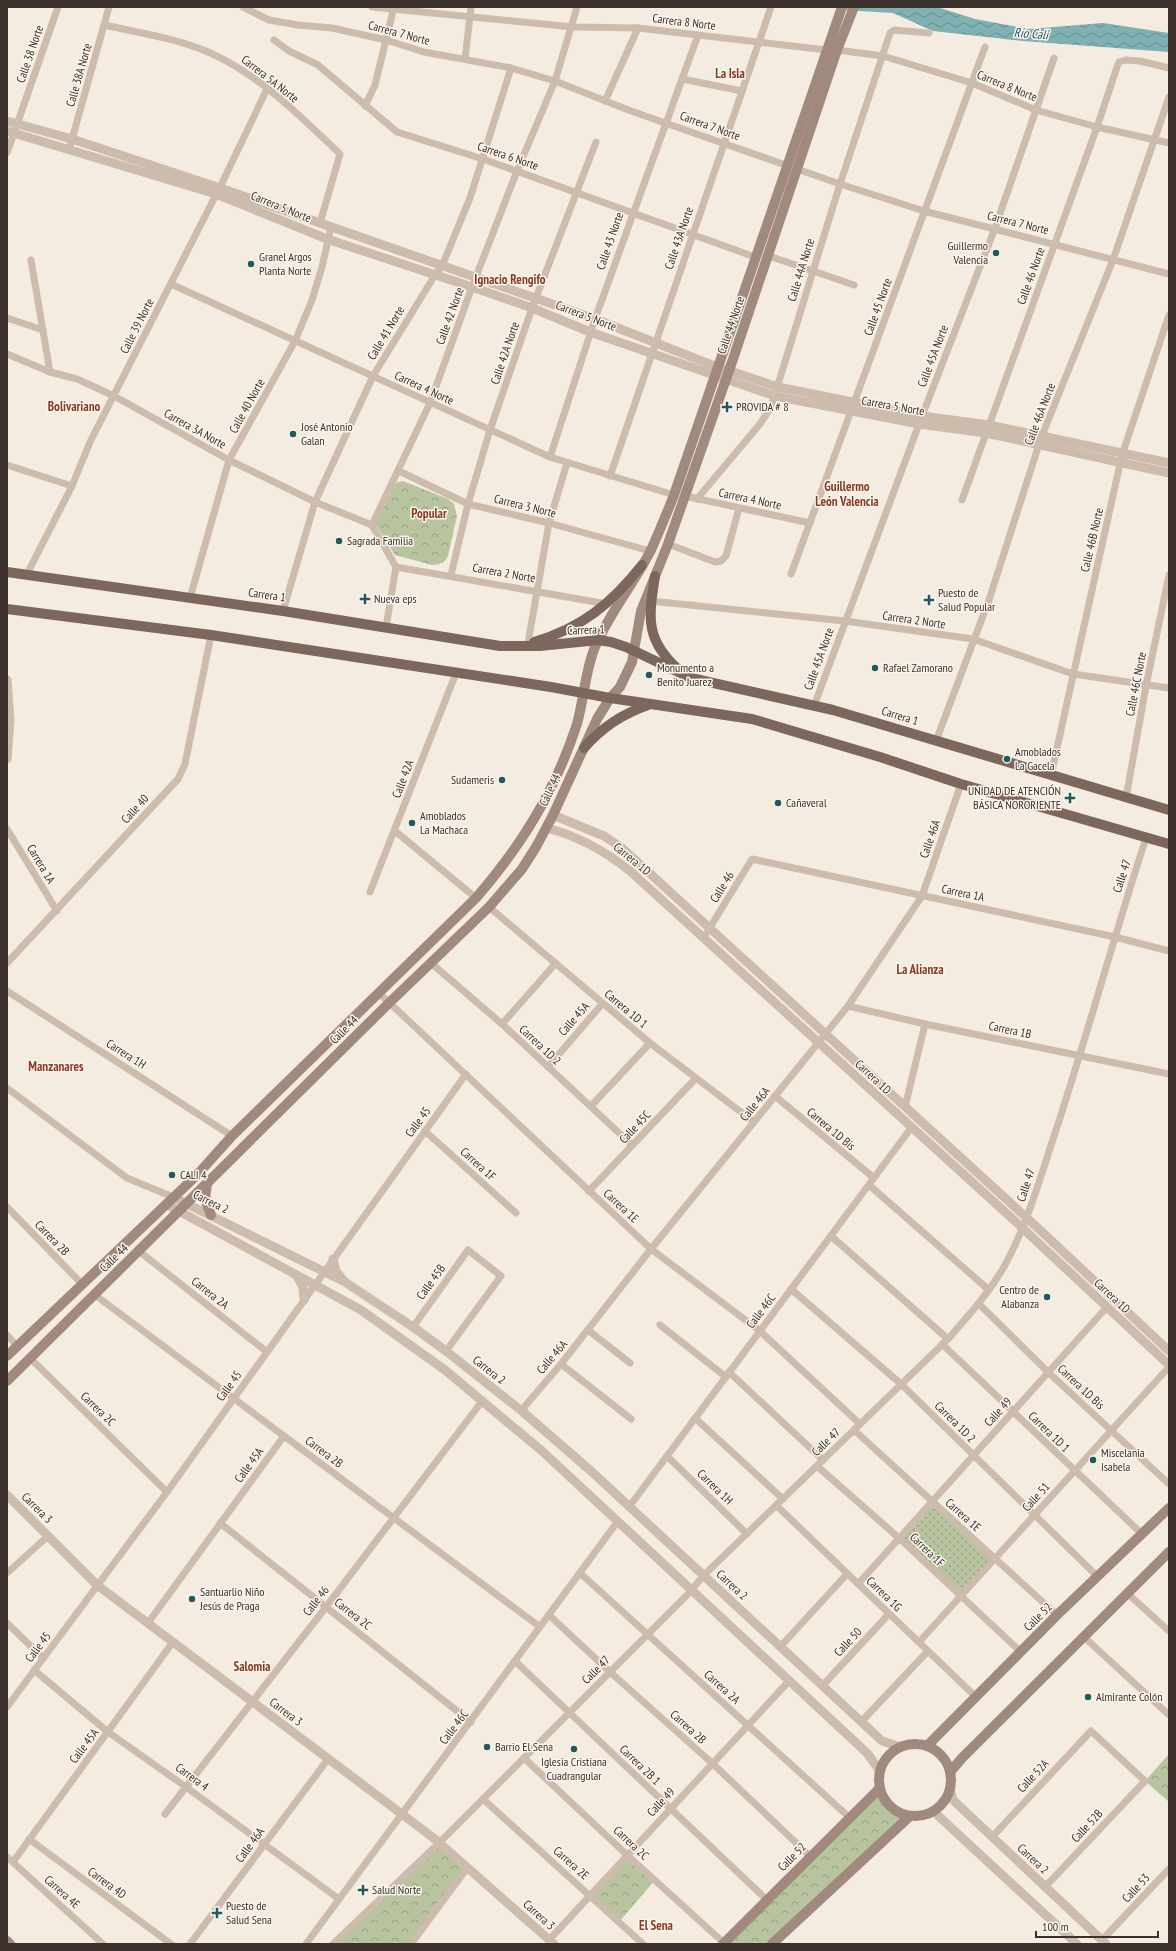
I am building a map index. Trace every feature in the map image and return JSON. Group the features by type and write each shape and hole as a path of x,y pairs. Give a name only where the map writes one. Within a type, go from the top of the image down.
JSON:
{"main road":[{"name":"Calle 44 Norte","path":"635,651 640,611 668,544 680,495 716,372 842,7"},
{"name":"Calle 44 Norte","path":"598,640 650,551 680,495 728,376 837,50 854,7"},
{"path":"511,646 528,643 566,630 584,621 607,604 626,585 642,565"},
{"name":"Carrera 1","path":"7,572 283,610 511,646 540,646 598,640 620,645 635,651 691,678 833,710 1169,810"},
{"path":"655,576 651,601 650,621 657,642 665,656 677,668 691,678"},
{"path":"7,609 211,635 752,719 880,757 961,784 1169,844"},
{"name":"Calle 44","path":"7,1356 197,1175 232,1136 476,898 507,862 540,811 560,769 582,705 591,658 598,640"},
{"name":"Calle 44","path":"7,1381 140,1252 389,1003 489,907 522,869 553,815 597,719 610,698 620,687 632,662 635,651"},
{"path":"584,748 594,736 618,717 650,704"},
{"path":"207,1184 205,1199 211,1215"},
{"path":"55,1311 67,1323"},
{"name":"Calle 52","path":"927,1746 977,1698 1057,1615 1169,1508"},
{"path":"950,1772 962,1758 1169,1552"},
{"path":"914,1744 927,1746 939,1754 950,1772 950,1788 944,1801 933,1811 918,1816 910,1816 894,1809 887,1803 880,1788 880,1771 888,1756 901,1747 914,1744"},
{"name":"Calle 52","path":"724,1943 880,1788"},
{"path":"772,1944 910,1816"},
{"path":"7,1941 10,1944"}],"street":[{"name":"Calle 38 Norte","path":"7,154 11,132 18,125 58,7"},
{"name":"Calle 38A Norte","path":"70,150 109,7"},
{"name":"Carrera 7 Norte","path":"243,7 269,20 298,26 332,28 386,40 424,52 511,68 555,81 605,101 798,170 924,211 995,228 1169,274"},
{"name":"Carrera 8 Norte","path":"372,7 572,27 638,28 827,50"},
{"path":"465,59 471,7"},
{"name":"Calle 42 Norte","path":"372,525 430,403 472,287 517,171 555,81 577,7"},
{"name":"Calle 43A Norte","path":"610,476 692,233 771,7"},
{"path":"365,106 375,85 393,9"},
{"name":"Carrera 5A Norte","path":"105,25 175,41 207,51 237,66 267,89 340,154 320,223"},
{"path":"605,101 638,28"},
{"name":"Calle 44A Norte","path":"697,498 760,424 775,396 812,271 890,33 894,30 929,33"},
{"name":"Calle 43 Norte","path":"550,457 594,319 698,35"},
{"name":"Carrera 6 Norte","path":"274,40 289,51 318,65 397,132 483,158 755,257"},
{"name":"Calle 45 Norte","path":"791,574 924,211 986,48"},
{"name":"Carrera 8 Norte","path":"837,50 883,56 972,83 1036,110 1097,127 1169,143"},
{"name":"Calle 45A Norte","path":"814,706 920,420 995,228 1054,58"},
{"name":"Calle 46 Norte","path":"962,500 1097,127 1118,64 1122,61 1140,61 1169,68"},
{"name":"Calle 41 Norte","path":"283,610 315,502 373,376 442,266 470,198 511,68"},
{"path":"682,79 742,90"},
{"name":"Calle 39 Norte","path":"27,574 72,486 90,442 218,191 267,89"},
{"name":"Calle 46A Norte","path":"936,741 989,600 1040,442 1113,260 1169,98"},
{"name":"Carrera 5 Norte","path":"7,121 72,139 218,191 327,239 532,308 590,332 728,376 775,396 853,407 920,420 987,429 1040,442 1121,458 1169,464"},
{"name":"Carrera 5 Norte","path":"11,132 218,191 320,223 656,342 716,372"},
{"name":"Calle 42A Norte","path":"451,575 468,504 490,430 535,299 596,142"},
{"name":"Calle 40 Norte","path":"190,598 229,460 295,341 312,300 322,267 327,239 331,227"},
{"path":"769,256 854,285"},
{"path":"31,260 50,372"},
{"name":"Carrera 4 Norte","path":"171,284 550,457 610,476 680,495 810,523"},
{"name":"Calle 46B Norte","path":"1051,775 1121,458 1169,315"},
{"path":"7,318 43,330"},
{"name":"Carrera 3A Norte","path":"7,354 50,372 77,379 114,396 229,460 315,502 372,525"},
{"name":"Carrera 5 Norte","path":"728,376 778,387 853,407"},
{"name":"Carrera 5 Norte","path":"1121,458 1169,473"},
{"path":"528,643 536,590 549,523 567,463"},
{"path":"7,465 72,486"},
{"name":"Carrera 3 Norte","path":"399,471 468,504 549,523 650,551"},
{"path":"668,544 715,562 721,561 726,556 739,508"},
{"path":"372,525 396,567 386,627"},
{"name":"Carrera 2 Norte","path":"396,567 451,575 607,604"},
{"name":"Calle 46C Norte","path":"1126,798 1146,686 1165,614 1169,575"},
{"name":"Carrera 2 Norte","path":"651,601 845,621 973,640 1073,674 1146,686 1169,688"},
{"name":"Calle 40","path":"7,963 57,911 178,778 185,764 211,635"},
{"name":"Calle 42A","path":"370,892 456,673"},
{"path":"7,680 7,759"},
{"name":"Calle 46A","path":"523,1412 525,1406 562,1364 651,1249 848,1006 922,896 961,784"},
{"name":"Carrera 1D","path":"553,815 604,836 622,848 1027,1218 1169,1351"},
{"name":"Carrera 1D","path":"546,828 569,834 598,848 630,871 1023,1229 1169,1366"},
{"name":"Carrera 1A","path":"7,829 57,911"},
{"path":"395,831 476,898"},
{"path":"598,848 604,836"},
{"name":"Calle 47","path":"332,1944 484,1799 692,1589 704,1575 948,1339 979,1304 1005,1265 1027,1218 1080,1056 1146,838"},
{"name":"Carrera 1A","path":"752,859 1115,937 1169,951"},
{"name":"Calle 46","path":"710,927 752,859"},
{"name":"Carrera 1D 1","path":"489,907 650,1043 754,1122"},
{"path":"704,937 710,927"},
{"name":"Carrera 1D 2","path":"431,963 502,1024 632,1145"},
{"path":"502,1024 556,963"},
{"name":"Carrera 1H","path":"7,992 232,1136"},
{"name":"Carrera 1E","path":"378,992 651,1249 760,1331 860,1424"},
{"name":"Calle 45A","path":"548,1067 602,1004"},
{"name":"Carrera 1B","path":"848,1006 925,1024 1169,1074"},
{"path":"905,1107 925,1024"},
{"path":"591,1106 650,1043"},
{"name":"Calle 45","path":"7,1707 167,1492 466,1074"},
{"name":"Calle 45C","path":"590,1191 696,1078"},
{"name":"Carrera 2","path":"7,1088 127,1178 170,1201 211,1215 324,1273 345,1282 413,1327 446,1351 523,1412 704,1575 882,1741 901,1747"},
{"name":"Carrera 1D Bis","path":"775,1096 874,1178"},
{"name":"Calle 46C","path":"629,1507 911,1128"},
{"name":"Carrera 1F","path":"425,1131 516,1213"},
{"path":"869,1185 989,1290"},
{"name":"Carrera 2B","path":"7,1207 82,1284"},
{"name":"Carrera 2","path":"184,1207 297,1276 361,1310 441,1366 483,1400 618,1521 790,1680 867,1752 880,1771"},
{"path":"831,1236 948,1339"},
{"name":"Calle 45B","path":"413,1327 468,1250 501,1276 446,1351"},
{"name":"Carrera 2A","path":"140,1252 267,1352"},
{"path":"333,1259 336,1271 345,1282"},
{"path":"297,1276 303,1287 304,1300"},
{"name":"Carrera 1D 2","path":"791,1289 901,1384 1034,1516 1098,1577"},
{"name":"Carrera 2B","path":"96,1295 540,1627"},
{"name":"Carrera 1D Bis","path":"979,1304 1048,1372 1169,1484"},
{"name":"Calle 49","path":"858,1584 1106,1308"},
{"path":"660,1325 728,1375 823,1460"},
{"path":"588,1330 630,1364"},
{"path":"7,1335 18,1346"},
{"name":"Carrera 1D 1","path":"942,1344 1142,1534"},
{"name":"Carrera 2C","path":"30,1358 167,1492"},
{"path":"562,1364 631,1419"},
{"name":"Calle 51","path":"919,1642 1169,1366"},
{"name":"Calle 46","path":"165,1814 326,1607 483,1400"},
{"path":"696,1418 783,1499"},
{"name":"Carrera 1E","path":"854,1430 1057,1615"},
{"name":"Calle 45A","path":"148,1623 284,1436"},
{"name":"Carrera 1H","path":"667,1456 747,1534"},
{"name":"Carrera 1F","path":"817,1466 899,1538 960,1597 1021,1652"},
{"name":"Carrera 3","path":"7,1495 97,1585 440,1842 552,1942"},
{"name":"Carrera 1G","path":"776,1505 977,1698"},
{"name":"Calle 46C","path":"306,1944 618,1521"},
{"name":"Carrera 2C","path":"220,1523 471,1722"},
{"path":"7,1573 48,1536"},
{"name":"Carrera 2A","path":"580,1573 850,1818"},
{"path":"780,1646 847,1574"},
{"path":"1128,1594 1169,1631"},
{"name":"Calle 50","path":"823,1685 889,1614"},
{"name":"Carrera 2B","path":"549,1615 712,1763 811,1856"},
{"path":"7,1623 43,1658"},
{"path":"1084,1637 1169,1715"},
{"name":"Calle 45A","path":"10,1860 29,1840 173,1642"},
{"path":"862,1722 928,1651"},
{"name":"Carrera 2B 1","path":"515,1661 570,1712 669,1809 768,1900"},
{"name":"Carrera 4","path":"34,1670 108,1732 339,1899"},
{"name":"Calle 49","path":"552,1942 590,1895 790,1680"},
{"name":"Calle 52A","path":"992,1837 1091,1731 1145,1781"},
{"name":"Carrera 2C","path":"524,1758 627,1855 724,1943"},
{"name":"Calle 46A","path":"190,1944 328,1759"},
{"name":"Calle 52B","path":"1045,1887 1145,1781"},
{"name":"Carrera 2","path":"950,1788 953,1800 1104,1942"},
{"name":"Carrera 2E","path":"484,1799 643,1944"},
{"path":"933,1811 1077,1944"},
{"name":"Carrera 4D","path":"29,1840 171,1944"},
{"name":"Carrera 4E","path":"10,1860 103,1944"},
{"path":"411,1944 468,1867"},
{"name":"Calle 53","path":"1104,1942 1169,1869"}],"green space":[{"path":"403,481 448,499 454,504 457,516 448,556 440,564 432,565 395,555 376,525 396,483"},
{"path":"932,1502 994,1558 960,1597 899,1538"},
{"path":"1169,1754 1169,1802 1145,1781"},
{"path":"880,1788 887,1802 891,1806 899,1812 910,1816 772,1944 723,1944"},
{"path":"440,1842 468,1867 411,1944 333,1944"},
{"path":"627,1855 655,1880 619,1922 590,1895"}],"water":[{"name":"Río Cali","path":"835,7 937,7 975,19 1029,29 1103,23 1169,33 1169,52 1023,41 933,31 893,13 843,10"}],"place":[{"name":"Guillermo Valencia","path":"996,253"},
{"name":"Granel Argos Planta Norte","path":"251,264"},
{"name":"PROVIDA # 8","path":"727,407"},
{"name":"José Antonio Galan","path":"293,434"},
{"name":"Sagrada Familia","path":"339,541"},
{"name":"Nueva eps","path":"365,599"},
{"name":"Puesto de Salud Popular","path":"929,600"},
{"name":"Rafael Zamorano","path":"875,668"},
{"name":"Monumento a Benito Juarez","path":"649,675"},
{"name":"Amoblados La Gacela","path":"1007,759"},
{"name":"Sudameris","path":"502,780"},
{"name":"UNIDAD DE ATENCIÓN BÁSICA NORORIENTE","path":"1070,798"},
{"name":"Cañaveral","path":"778,803"},
{"name":"Amoblados La Machaca","path":"412,823"},
{"name":"CALI 4","path":"172,1175"},
{"name":"Centro de Alabanza","path":"1047,1297"},
{"name":"Miscelania Isabela","path":"1093,1460"},
{"name":"Santuarlio Niño Jesús de Praga","path":"192,1599"},
{"name":"Almirante Colón","path":"1088,1697"},
{"name":"Barrio El Sena","path":"487,1747"},
{"name":"Iglesia Cristiana Cuadrangular","path":"574,1749"},
{"name":"Salud Norte","path":"363,1890"},
{"name":"Puesto de Salud Sena","path":"217,1913"}],"district":[{"name":"La Isla","path":"730,73"},
{"name":"Ignacio Rengifo","path":"510,279"},
{"name":"Bolivariano","path":"74,406"},
{"name":"Guillermo León Valencia","path":"847,494"},
{"name":"Popular","path":"429,513"},
{"name":"La Alianza","path":"920,969"},
{"name":"Manzanares","path":"56,1066"},
{"name":"Salomia","path":"252,1666"},
{"name":"El Sena","path":"656,1925"}]}
